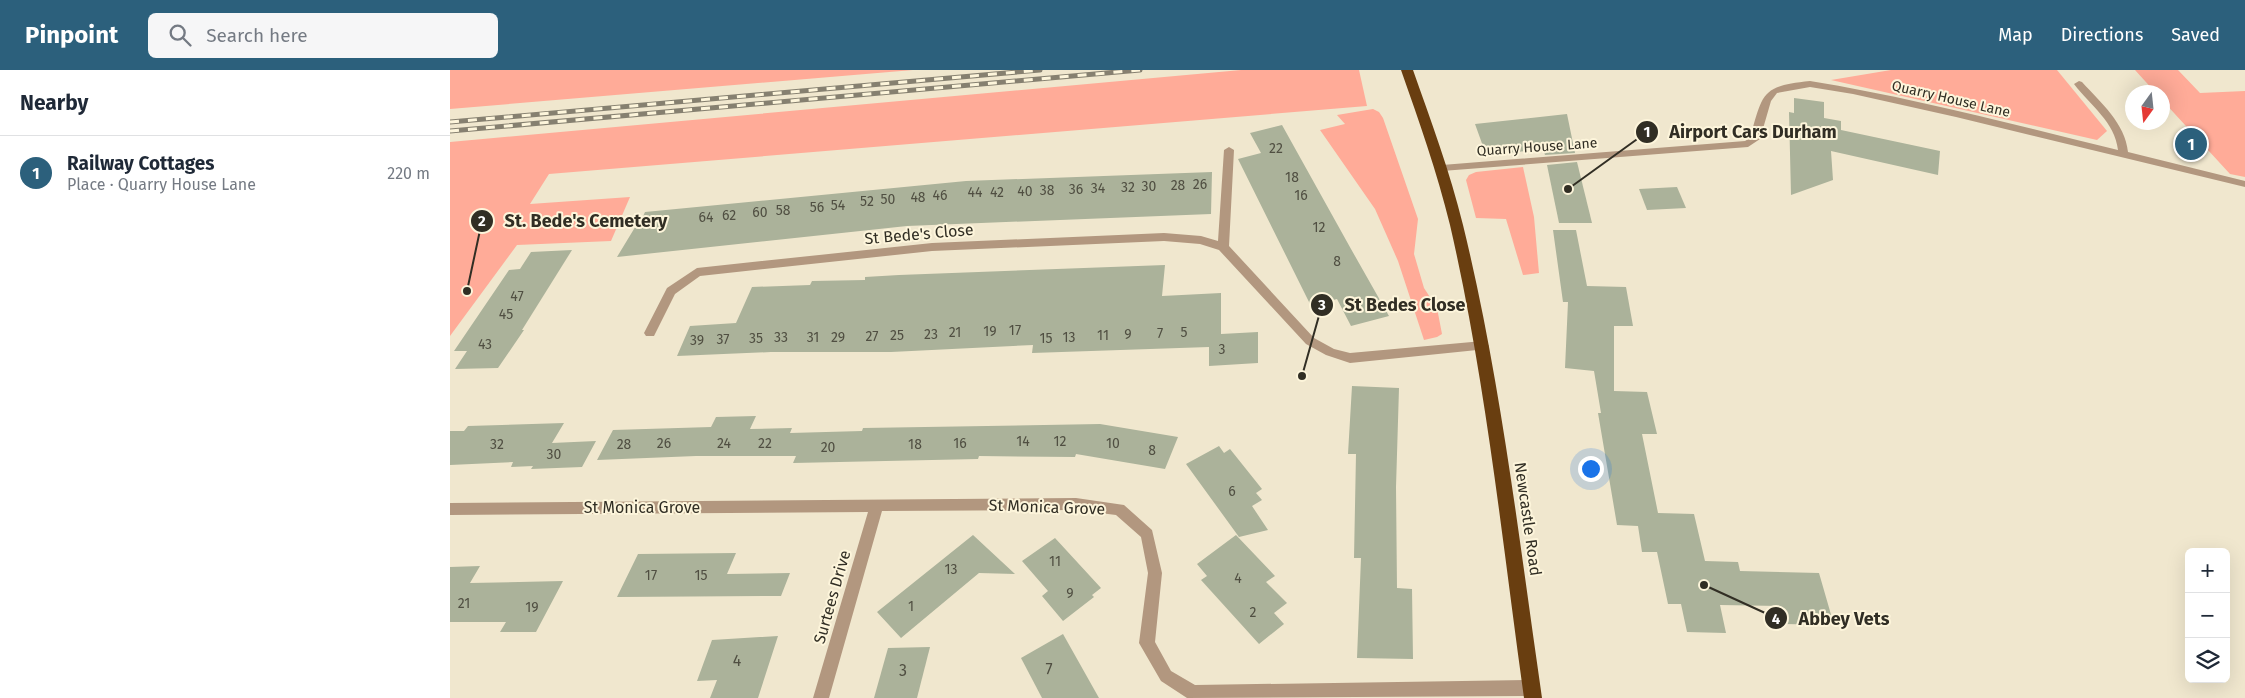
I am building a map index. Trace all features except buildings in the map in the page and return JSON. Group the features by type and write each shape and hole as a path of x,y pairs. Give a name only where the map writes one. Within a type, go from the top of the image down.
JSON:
{"highway":[{"path":"1407,70 1420,101 1442,168"},
{"name":"Newcastle Road","path":"1442,168 1464,253 1483,346 1532,693"}],"street":[{"name":"Quarry House Lane","path":"1442,168 1748,144 1755,139 1766,100 1774,91 1791,86 1810,84 1853,91 2245,184"},
{"path":"2079,84 2119,131 2124,146 2123,155"},
{"path":"1229,150 1223,247 1310,342 1330,352 1350,358 1483,346"},
{"name":"St Bede's Close","path":"650,333 670,291 697,272 932,248 1164,237 1201,240 1223,247"},
{"name":"St Monica Grove","path":"450,509 1076,504 1118,509 1147,534 1155,573 1147,643 1166,676 1193,693 1532,693"},
{"name":"Surtees Drive","path":"821,698 877,505"}],"shaded area":[{"path":"450,70 913,70 450,109"},
{"path":"1241,70 1359,70 1367,106 549,174 530,204 630,197 611,241 517,245 450,336 450,142"},
{"path":"1891,70 2057,70 2107,131 2097,140 1831,80"},
{"path":"2135,70 2178,70 2200,93 2245,91 2245,177 2230,174 2170,109 2170,85 2149,85"},
{"path":"1373,109 1379,112 1383,118 1418,219 1414,254 1424,288 1437,308 1442,334 1437,337 1424,340 1398,261 1375,209 1320,130 1345,124 1337,115"},
{"path":"1523,167 1534,217 1539,273 1523,275 1506,219 1476,218 1466,180 1469,175 1476,172"}],"railway":[{"path":"450,122 1040,70"},
{"path":"450,131 1140,70"}],"place":[{"name":"Railway Cottages","path":"2191,144"},
{"name":"Airport Cars Durham","path":"1568,189"},
{"name":"St. Bede's Cemetery","path":"467,291"},
{"name":"St Bedes Close","path":"1302,376"},
{"name":"Abbey Vets","path":"1704,585"}]}
